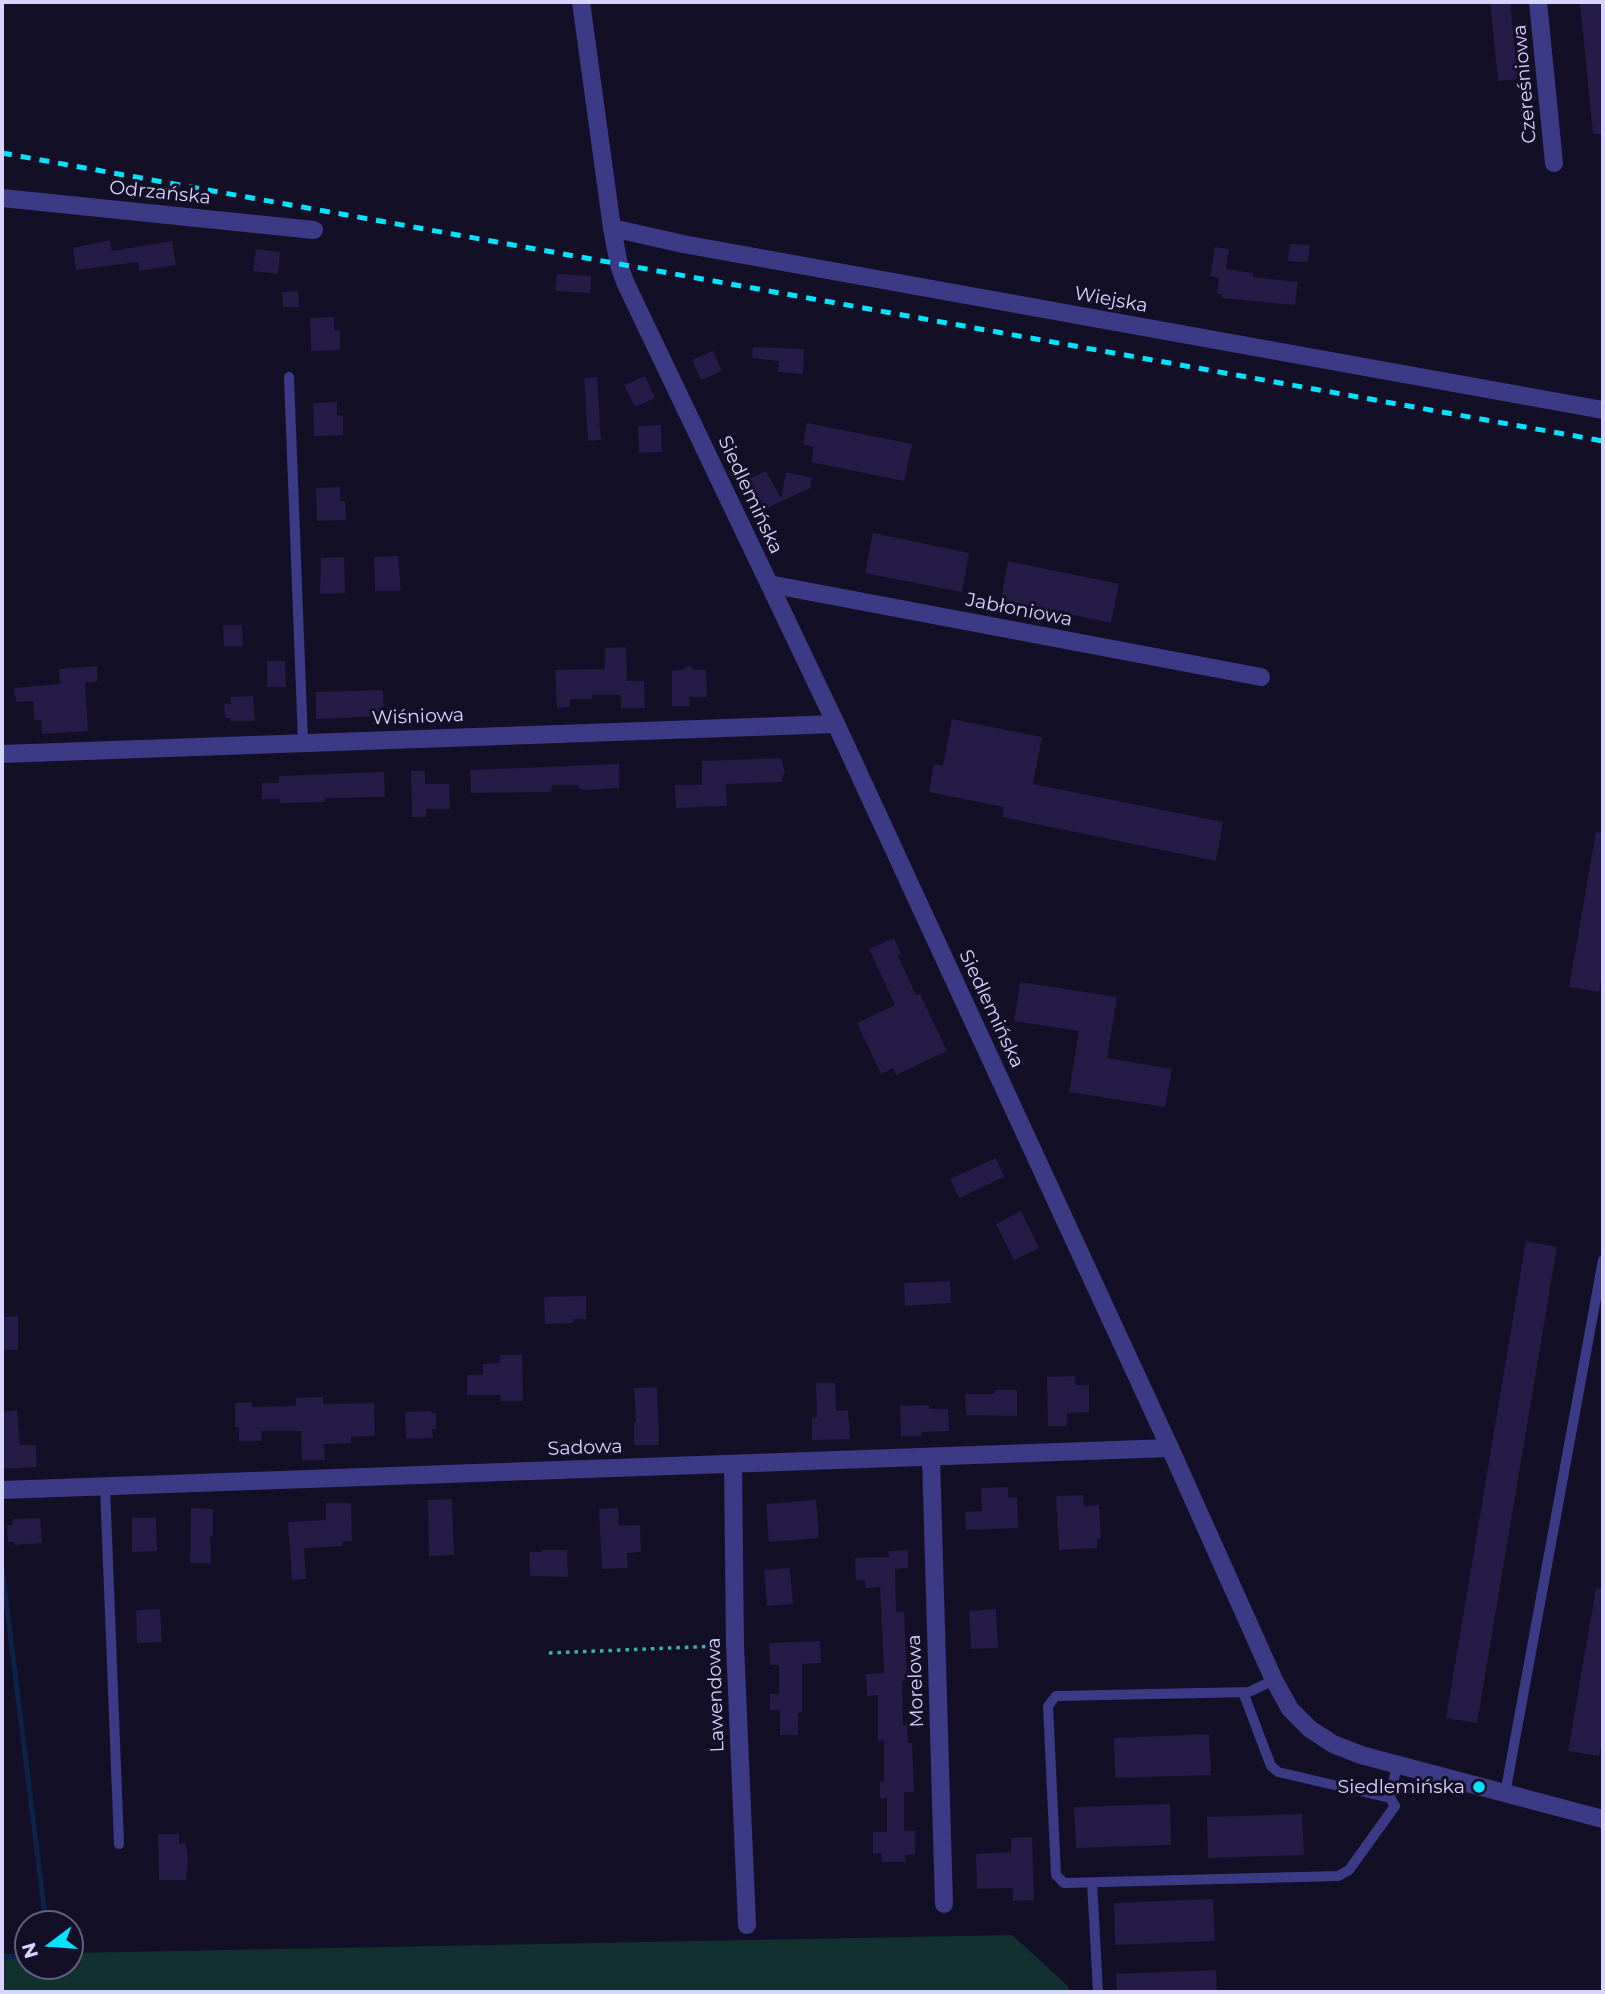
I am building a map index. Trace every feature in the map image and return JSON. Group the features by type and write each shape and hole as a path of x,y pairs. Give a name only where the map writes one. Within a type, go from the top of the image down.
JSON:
{"street":[{"name":"Siedlemińska","path":"581,2 612,228 618,265 625,282 836,724 1274,1680 1290,1709 1310,1729 1333,1744 1397,1765 1603,1819"},
{"name":"Czereśniowa","path":"1538,2 1554,163"},
{"name":"Odrzańska","path":"2,198 314,230"},
{"name":"Wiejska","path":"612,228 683,244 1603,410"},
{"name":"Jabłoniowa","path":"769,584 1261,677"},
{"name":"Wiśniowa","path":"2,754 836,724"},
{"name":"Sadowa","path":"2,1490 1170,1448"},
{"name":"Morelowa","path":"931,1457 944,1904"},
{"name":"Lawendowa","path":"733,1464 735,1645 747,1925"}],"lane":[{"path":"289,377 303,742"},
{"path":"1505,1794 1603,1260"},
{"path":"105,1486 119,1844"},
{"path":"1274,1680 1249,1692 1056,1696 1048,1706 1056,1875 1064,1883 1338,1875 1349,1870 1395,1806 1390,1798 1397,1765"},
{"path":"1243,1692 1271,1766 1278,1772 1390,1798"},
{"path":"1092,1882 1098,1992"}],"path":[{"path":"550,1653 735,1645"}],"green space":[{"path":"1012,1935 1068,1986 1070,1992 2,1992 2,1954 14,1954 14,1980 84,1980 84,1953"}],"building":[{"path":"1490,2 1510,2 1518,79 1498,81"},
{"path":"1580,2 1603,2 1603,134 1593,134"},
{"path":"110,240 112,251 172,241 176,265 140,271 138,262 76,270 73,248"},
{"path":"1290,244 1310,245 1308,262 1288,261"},
{"path":"1215,247 1229,249 1226,269 1253,273 1253,277 1298,282 1295,305 1221,298 1222,294 1217,294 1219,278 1210,276"},
{"path":"256,249 280,252 278,274 253,271"},
{"path":"557,274 591,276 590,293 555,291"},
{"path":"298,291 299,307 283,307 282,292"},
{"path":"334,317 334,330 340,330 340,350 311,351 310,318"},
{"path":"753,347 804,349 803,374 778,372 779,361 752,358"},
{"path":"713,351 722,371 701,380 692,360"},
{"path":"645,376 655,398 635,407 624,385"},
{"path":"597,377 600,424 596,426 600,426 601,440 588,441 584,378"},
{"path":"337,402 337,415 343,416 343,435 314,436 313,403"},
{"path":"807,423 912,444 904,481 811,462 814,447 803,444"},
{"path":"661,425 662,452 639,453 638,426"},
{"path":"766,471 781,498 786,472 812,478 810,488 763,510 748,479"},
{"path":"340,487 340,501 345,501 346,520 317,521 316,488"},
{"path":"873,533 969,553 962,592 865,573"},
{"path":"398,556 401,591 375,591 374,557"},
{"path":"344,557 345,593 320,594 321,558"},
{"path":"1008,561 1119,584 1111,623 1001,600"},
{"path":"223,625 242,625 243,646 224,647"},
{"path":"626,647 627,681 644,681 645,708 621,708 621,695 592,695 592,699 570,699 570,707 557,708 555,670 605,669 605,648"},
{"path":"267,661 285,661 286,687 267,687"},
{"path":"689,665 694,670 706,670 707,697 689,697 690,706 672,706 672,671 683,670"},
{"path":"97,666 98,681 85,683 88,731 42,734 41,720 34,720 33,701 16,702 14,688 60,684 59,669"},
{"path":"383,691 384,716 316,719 316,692"},
{"path":"253,696 255,721 231,721 230,718 225,718 224,704 231,704 230,697"},
{"path":"952,719 1042,737 1033,784 1223,822 1216,861 1002,817 1004,807 929,792 934,764 943,766"},
{"path":"781,758 785,773 782,782 726,784 727,806 676,808 675,785 702,785 702,761"},
{"path":"619,764 619,788 588,790 579,789 578,785 552,785 551,792 471,793 470,770"},
{"path":"411,771 425,771 425,784 449,784 450,809 426,809 426,817 412,817"},
{"path":"384,772 385,797 325,798 325,802 280,803 280,799 262,799 262,783 279,783 279,776"},
{"path":"1596,832 1603,833 1603,969 1599,992 1569,987"},
{"path":"894,938 901,954 898,956 916,995 920,994 947,1051 896,1075 893,1068 881,1074 857,1023 895,1005 869,949"},
{"path":"1020,982 1117,997 1107,1058 1172,1069 1165,1107 1069,1092 1079,1031 1014,1021"},
{"path":"996,1158 1004,1177 959,1198 950,1179"},
{"path":"1021,1211 1039,1248 1014,1260 996,1224"},
{"path":"1526,1241 1557,1247 1477,1723 1446,1718"},
{"path":"950,1281 951,1303 905,1306 904,1283"},
{"path":"586,1296 586,1319 573,1319 573,1323 545,1324 544,1297"},
{"path":"18,1316 18,1350 2,1350 2,1317"},
{"path":"500,1355 522,1355 523,1401 501,1401 501,1395 467,1395 467,1375 483,1375 483,1364 500,1363"},
{"path":"1075,1376 1075,1385 1089,1385 1089,1412 1067,1413 1067,1426 1048,1426 1047,1377"},
{"path":"816,1383 835,1383 836,1411 848,1410 850,1439 812,1440 812,1418 817,1417"},
{"path":"657,1387 659,1445 634,1445 634,1388"},
{"path":"995,1390 1017,1390 1017,1416 966,1415 965,1394 994,1394"},
{"path":"323,1397 323,1404 374,1403 375,1436 351,1437 351,1443 324,1444 325,1460 302,1460 301,1431 261,1431 262,1441 239,1441 239,1427 235,1427 235,1403 252,1402 252,1407 296,1406 296,1398"},
{"path":"929,1405 929,1409 948,1409 949,1431 901,1436 900,1406"},
{"path":"17,1410 20,1445 36,1445 37,1467 2,1469 2,1412"},
{"path":"432,1411 431,1413 436,1413 433,1438 406,1439 405,1412"},
{"path":"1008,1487 1008,1498 1017,1497 1018,1528 966,1530 965,1512 982,1511 981,1488"},
{"path":"1083,1495 1084,1506 1099,1505 1101,1539 1097,1539 1097,1548 1059,1550 1056,1496"},
{"path":"452,1499 454,1555 429,1556 428,1500"},
{"path":"816,1500 819,1538 769,1542 766,1504"},
{"path":"326,1503 351,1503 352,1541 342,1541 342,1546 304,1548 306,1579 292,1580 288,1522 326,1520"},
{"path":"191,1508 213,1509 211,1563 190,1563"},
{"path":"618,1508 619,1526 640,1525 641,1552 627,1553 628,1568 602,1569 599,1509"},
{"path":"40,1518 42,1543 14,1545 14,1542 8,1542 7,1525 13,1525 13,1519"},
{"path":"132,1518 156,1518 157,1551 132,1552"},
{"path":"567,1550 568,1577 530,1576 529,1552"},
{"path":"908,1550 908,1568 895,1569 896,1612 904,1612 907,1680 902,1681 903,1725 907,1725 908,1743 912,1743 914,1792 904,1792 904,1831 915,1831 915,1854 905,1855 906,1862 882,1862 881,1853 873,1854 873,1832 887,1832 887,1798 880,1798 880,1782 884,1782 884,1740 878,1741 878,1695 867,1696 866,1674 884,1673 880,1587 866,1588 865,1580 856,1580 855,1558 889,1557 889,1551"},
{"path":"790,1568 793,1604 767,1606 764,1570"},
{"path":"1596,1588 1603,1589 1603,1731 1599,1756 1568,1751"},
{"path":"160,1609 162,1642 137,1643 136,1610"},
{"path":"996,1609 998,1648 971,1649 969,1611"},
{"path":"820,1641 821,1663 802,1664 802,1712 798,1713 798,1735 780,1735 780,1710 770,1710 770,1694 779,1694 779,1665 770,1665 769,1643"},
{"path":"1209,1734 1211,1775 1115,1778 1114,1738"},
{"path":"1170,1804 1171,1845 1076,1848 1074,1807"},
{"path":"1302,1814 1304,1855 1208,1858 1207,1817"},
{"path":"158,1834 179,1834 179,1844 185,1843 188,1856 186,1880 159,1880"},
{"path":"1032,1837 1034,1900 1013,1901 1013,1888 977,1889 976,1854 1011,1852 1011,1838"},
{"path":"1213,1899 1215,1941 1115,1945 1114,1903"},
{"path":"1216,1970 1217,1992 1117,1992 1116,1974"}],"waterway":[{"path":"2,1568 44,1910"},
{"path":"2,1958 14,1956"}],"railway":[{"path":"2,153 1603,441"}],"place":[{"name":"Siedlemińska","path":"1479,1787"}]}
